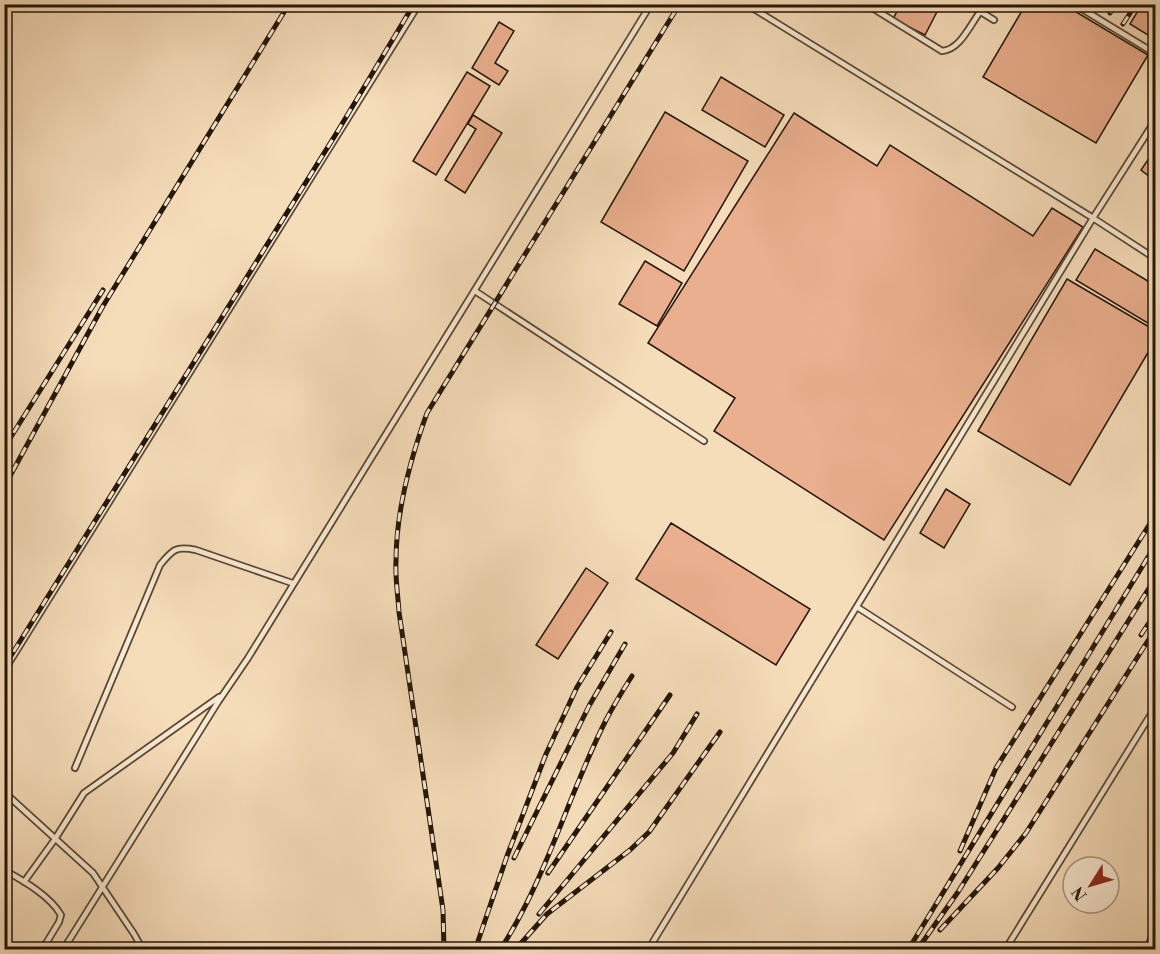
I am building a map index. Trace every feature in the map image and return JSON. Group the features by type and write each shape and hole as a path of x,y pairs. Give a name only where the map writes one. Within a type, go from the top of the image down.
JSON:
{"lane":[{"path":"4,671 419,4"},
{"path":"63,950 101,886 248,658 292,583 651,4"},
{"path":"746,4 1093,218 1155,259"},
{"path":"866,4 942,51 951,50 957,44 980,12"},
{"path":"968,4 994,21"},
{"path":"1074,4 1155,54"},
{"path":"648,950 1155,119"},
{"path":"475,291 704,441"},
{"path":"75,768 160,565 170,553 180,547 196,550 292,583"},
{"path":"857,607 1012,707"},
{"path":"24,882 84,793 224,693"},
{"path":"1005,950 1155,706"},
{"path":"4,792 93,873 143,950"},
{"path":"4,870 24,882 56,908 61,915 42,950"},
{"path":"1147,950 1155,925"}],"building":[{"path":"901,4 941,4 925,35 893,19"},
{"path":"1026,4 1063,4 1148,55 1096,143 983,77"},
{"path":"1142,4 1156,4 1156,40 1130,24"},
{"path":"499,22 514,31 495,63 508,71 499,85 472,68"},
{"path":"467,72 490,86 436,175 413,161"},
{"path":"721,77 784,115 765,147 702,110"},
{"path":"665,112 748,161 684,271 601,222"},
{"path":"794,113 877,166 890,145 1033,236 1052,208 1083,227 884,540 714,431 735,398 648,343"},
{"path":"473,115 502,133 465,193 445,180 476,129 468,124"},
{"path":"1156,148 1156,168 1150,177 1141,170"},
{"path":"1095,249 1156,286 1156,328 1076,280"},
{"path":"645,261 682,283 657,326 619,304"},
{"path":"1067,279 1156,331 1156,339 1070,485 978,431"},
{"path":"946,489 970,504 944,548 920,533"},
{"path":"671,523 810,609 776,665 636,579"},
{"path":"586,568 608,583 558,659 536,645"}],"railway":[{"path":"4,487 103,306 289,4"},
{"path":"4,667 336,134 414,4"},
{"path":"1110,13 1115,4"},
{"path":"1123,24 1136,4"},
{"path":"444,950 443,910 396,580 398,523 410,467 427,413 679,5"},
{"path":"4,448 103,290"},
{"path":"960,851 996,768 1156,514"},
{"path":"908,950 1156,544"},
{"path":"917,950 958,892 1156,577"},
{"path":"1141,635 1156,612"},
{"path":"940,930 998,868 1026,833 1156,628"},
{"path":"475,950 507,856 546,754 577,687 611,632"},
{"path":"514,858 589,706 625,644"},
{"path":"500,950 531,894 592,748 632,676"},
{"path":"548,873 670,695"},
{"path":"539,914 673,753 697,714"},
{"path":"515,950 547,914 630,850 649,832 720,732"}]}
